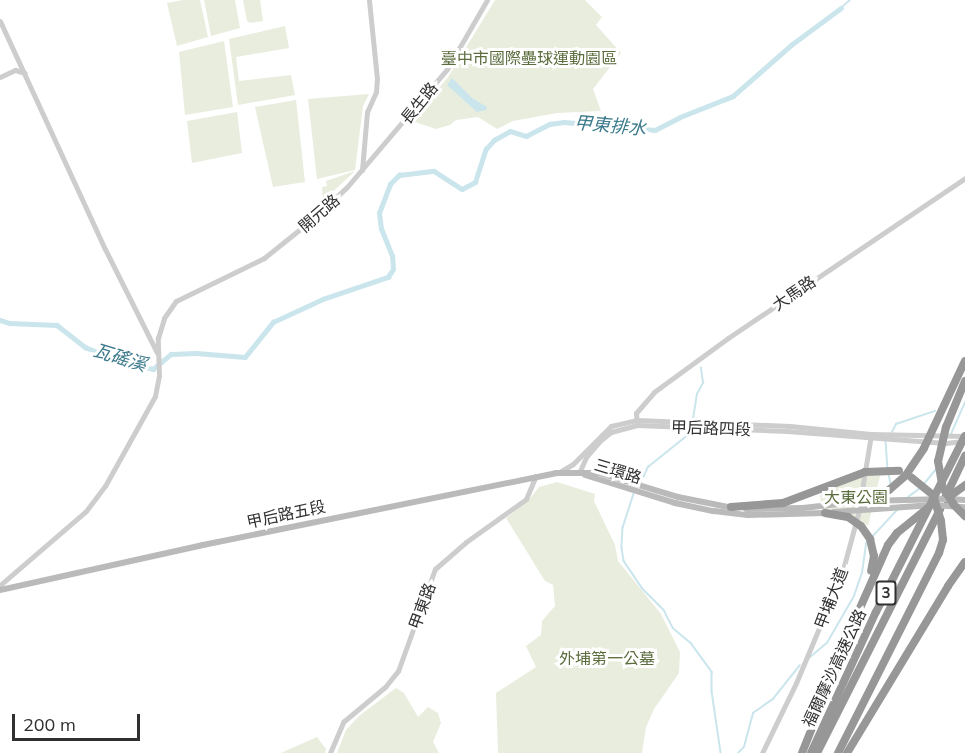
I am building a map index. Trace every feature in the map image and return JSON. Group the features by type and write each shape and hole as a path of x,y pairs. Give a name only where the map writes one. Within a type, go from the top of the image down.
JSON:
{"highway":[{"path":"856,502 889,490 906,475 924,448 965,361"},
{"path":"965,381 946,427 938,461 940,476 948,496 965,516"},
{"name":"福爾摩沙高速公路","path":"811,753 876,612 965,436"},
{"name":"福爾摩沙高速公路","path":"818,753 965,456"},
{"path":"731,507 783,502 850,477 877,470 898,471 911,477 927,489 938,507 943,531 939,553 838,753"},
{"path":"946,499 965,485"},
{"path":"802,753 860,608 888,545 907,524 933,505"},
{"path":"825,513 848,517 861,526 870,539 874,556 860,608"},
{"path":"847,753 952,579 965,562"}],"main road":[{"name":"三環路","path":"579,473 678,497 731,507 777,510 898,498 965,500"},
{"name":"甲后路五段","path":"0,587 536,476 579,473"},
{"name":"三環路","path":"593,475 675,503 748,515 825,513 933,505 965,507"},
{"path":"933,505 946,499"}],"street":[{"path":"362,171 367,112 376,92 377,79 369,0"},
{"name":"長生路","path":"362,171 447,69 487,0"},
{"path":"0,21 158,358"},
{"path":"0,77 15,70 26,75"},
{"name":"開元路","path":"19,570 95,501 151,407 159,375 158,338 164,318 176,301 264,258 314,218 362,171"},
{"name":"大馬路","path":"637,422 636,413 654,392 728,338 965,178"},
{"path":"147,335 158,338"},
{"name":"甲后路四段","path":"579,473 586,457 601,440 611,432 637,422"},
{"name":"甲后路四段","path":"556,474 582,455 611,426 637,422 790,426 892,437"},
{"name":"甲埔大道","path":"762,753 808,656 849,552 871,436"},
{"path":"892,437 965,436"},
{"path":"892,437 965,441"},
{"path":"579,473 582,455"},
{"name":"甲東路","path":"330,753 343,722 385,687 398,671 435,569 466,542 526,499 536,476"},
{"path":"17,584 19,570"},
{"path":"0,587 19,570"}],"green space":[{"path":"200,0 208,37 177,46 167,3"},
{"path":"204,0 235,0 240,28 211,36"},
{"path":"243,0 260,0 263,21 250,23 247,21"},
{"name":"臺中市國際壘球運動園區","path":"495,0 585,0 602,17 596,25 621,53 593,89 601,111 557,113 513,121 497,129 478,117 456,120 450,125 436,129 412,121 448,77"},
{"path":"285,26 289,48 236,57 239,81 291,75 295,95 238,105 229,39"},
{"path":"224,41 233,107 185,115 179,52"},
{"path":"369,94 363,106 355,170 317,179 308,99"},
{"path":"296,100 305,182 273,187 255,107"},
{"path":"237,112 242,153 192,163 187,121"},
{"path":"355,171 323,201 322,187 327,186 326,181"},
{"name":"大東公園","path":"881,472 868,526 851,515 822,510 820,495 853,479"},
{"name":"外埔第一公墓","path":"557,482 595,494 594,501 615,545 618,561 661,614 680,652 679,673 654,709 646,727 642,753 498,753 496,693 536,667 526,646 541,635 542,621 555,606 553,585 545,581 506,518 528,501 539,487"},
{"path":"396,688 404,693 418,717 428,707 438,713 441,723 433,742 439,753 337,753 346,730 359,716"},
{"path":"317,737 326,749 325,753 281,753"}],"water":[{"path":"452,78 472,98 487,107 486,110 477,112 447,85"}],"waterway":[{"name":"甲東排水","path":"841,8 850,0"},
{"name":"甲東排水","path":"0,320 9,323 57,325 85,347 125,363 153,369 171,354 196,353 245,357 273,322 323,299 388,277 393,269 392,256 381,229 379,213 390,184 399,175 434,171 462,189 475,182 486,149 494,140 510,131 526,136 550,124 564,122 655,130 680,117 733,96 791,45 841,8"},
{"path":"693,419 697,394 703,383 701,368"},
{"path":"951,434 965,402"},
{"path":"892,432 896,424 935,411"},
{"path":"641,482 648,467 694,430"},
{"path":"886,441 888,469"},
{"path":"924,484 936,469"},
{"path":"889,474 891,484"},
{"path":"908,497 919,489"},
{"path":"634,494 623,527 624,561 642,588 664,610 673,628 691,643 712,672 712,691 721,753"},
{"path":"872,537 897,510"},
{"path":"809,658 827,643 854,596 862,573 866,543"},
{"path":"738,753 744,747 753,713 773,699 800,665"}],"water label":[{"name":"瓦磘溪","path":"120,358"}]}
